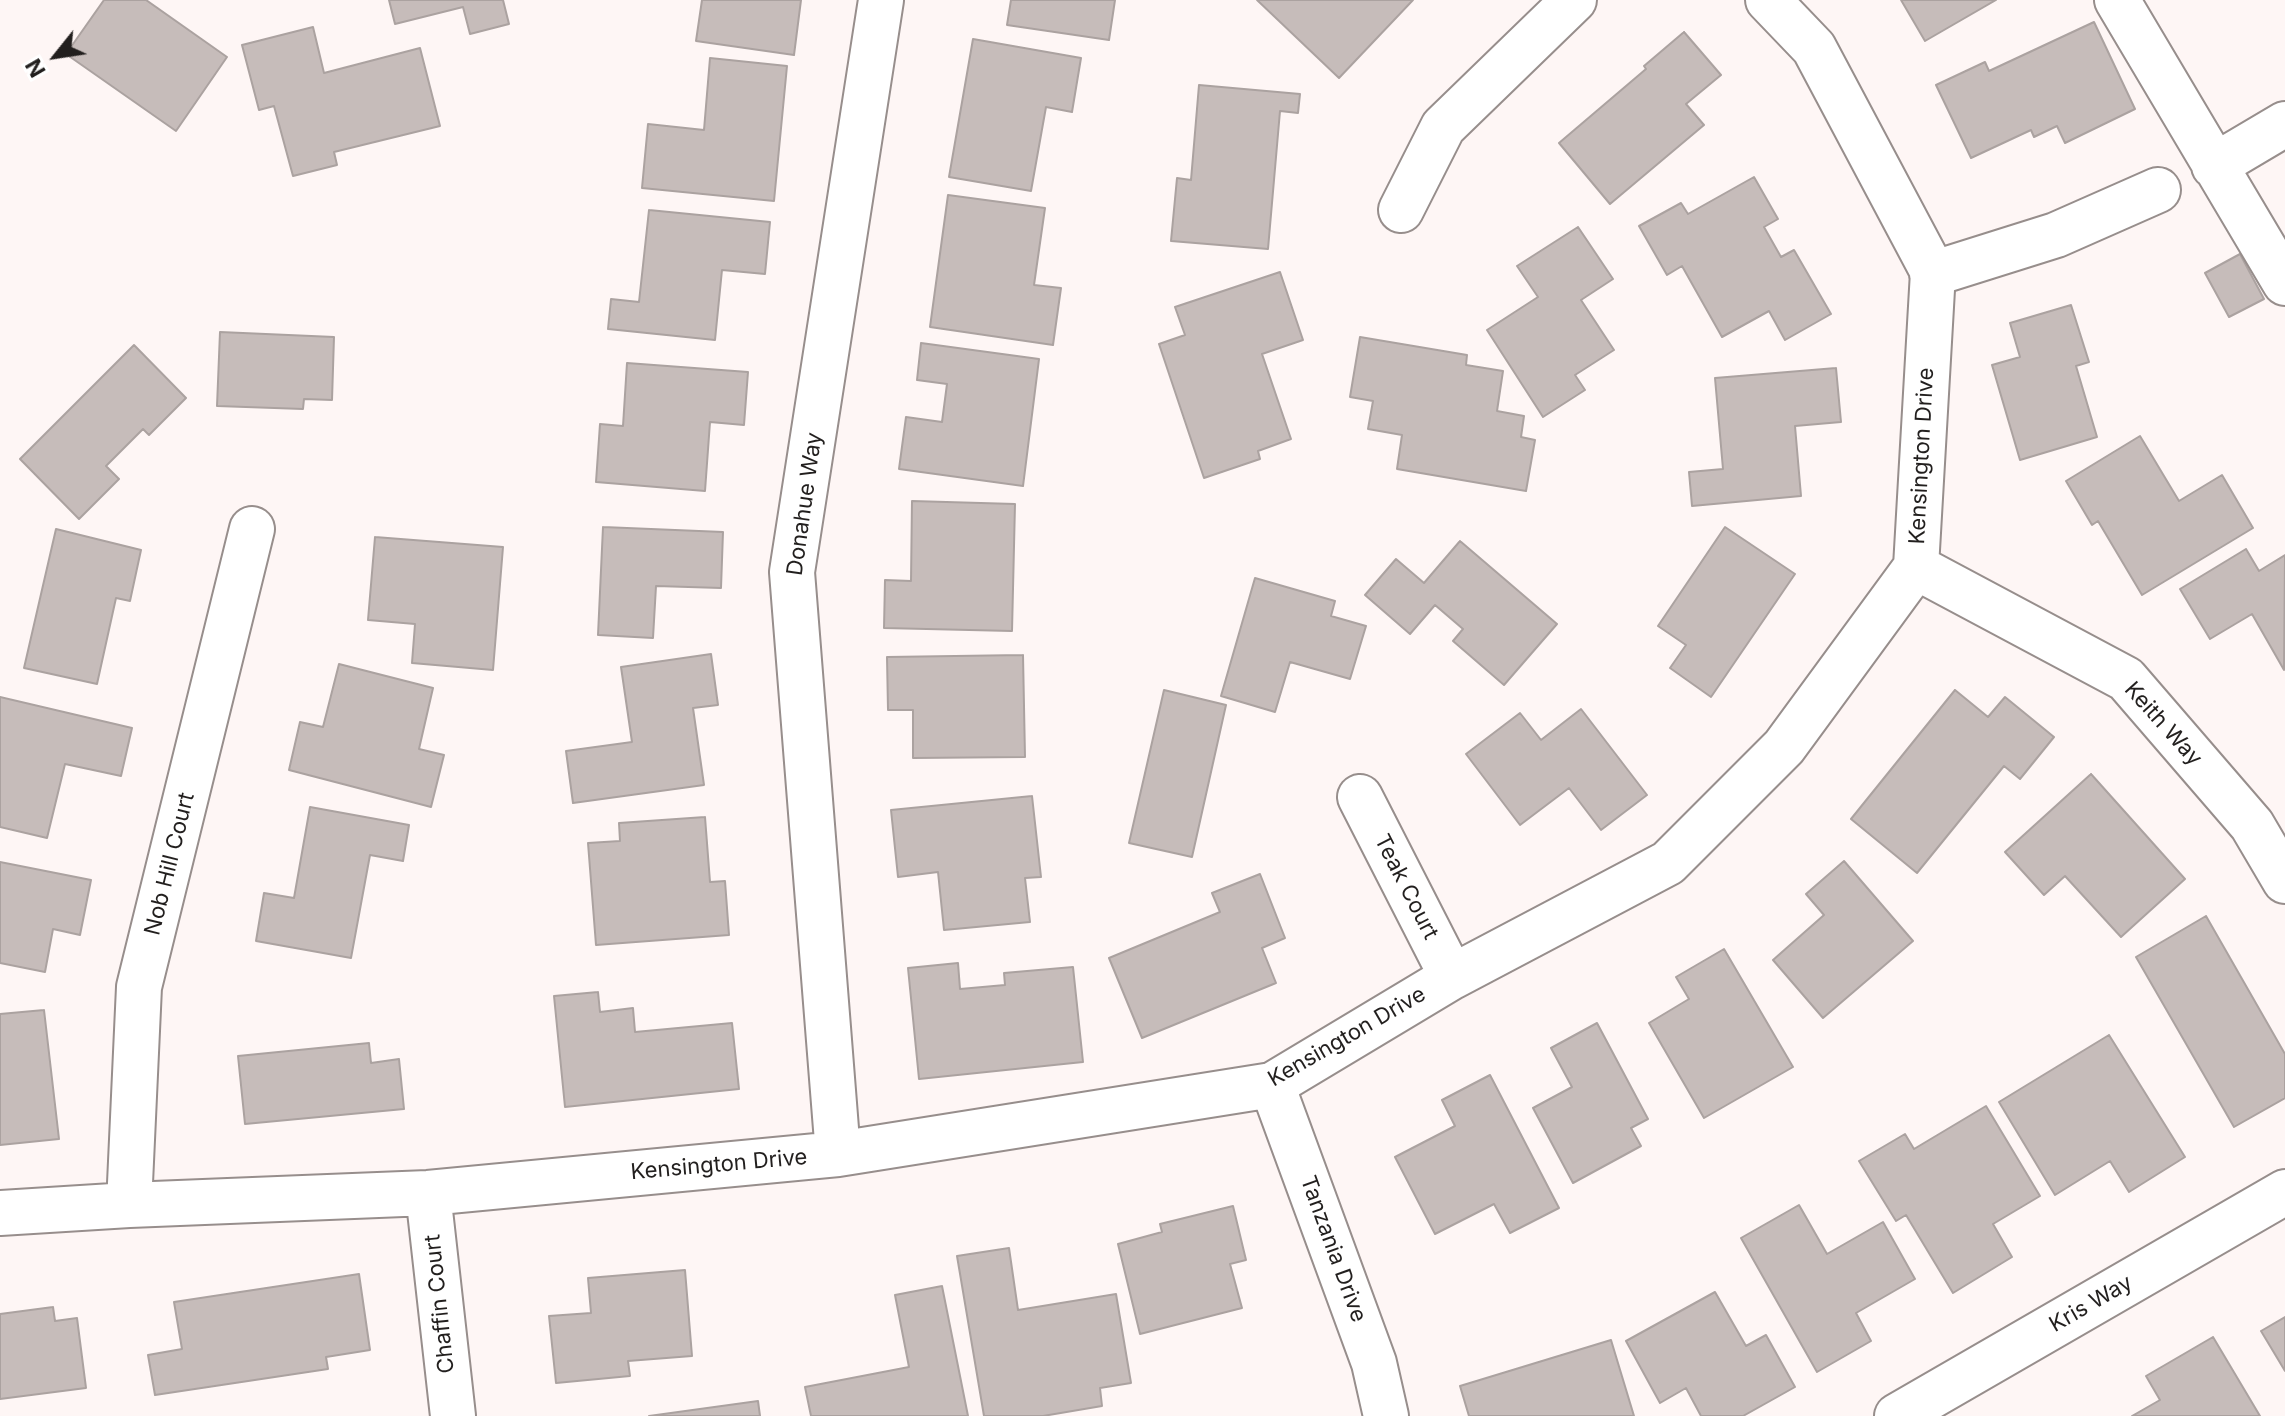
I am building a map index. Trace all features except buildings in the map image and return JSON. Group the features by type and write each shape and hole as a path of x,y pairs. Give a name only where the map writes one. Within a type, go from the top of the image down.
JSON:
{"street":[{"name":"Donahue Way","path":"838,1154 792,572 881,0"},
{"path":"1401,210 1443,127 1574,0"},
{"path":"1768,0 1814,48 1932,274 2056,235 2158,190"},
{"path":"2117,0 2285,283"},
{"path":"2214,166 2285,124"},
{"name":"Kensington Drive","path":"0,1213 428,1193 838,1154 1272,1085 1452,977 1668,863 1784,747 1916,567 1932,274"},
{"name":"Nob Hill Court","path":"129,1205 139,987 252,529"},
{"name":"Keith Way","path":"1916,567 2126,679 2252,825 2285,881"},
{"name":"Teak Court","path":"1360,797 1452,977"},
{"name":"Tanzania Drive","path":"1272,1085 1374,1363 1386,1416"},
{"name":"Kris Way","path":"1897,1416 2285,1192"},
{"name":"Chaffin Court","path":"428,1193 453,1416"}]}
